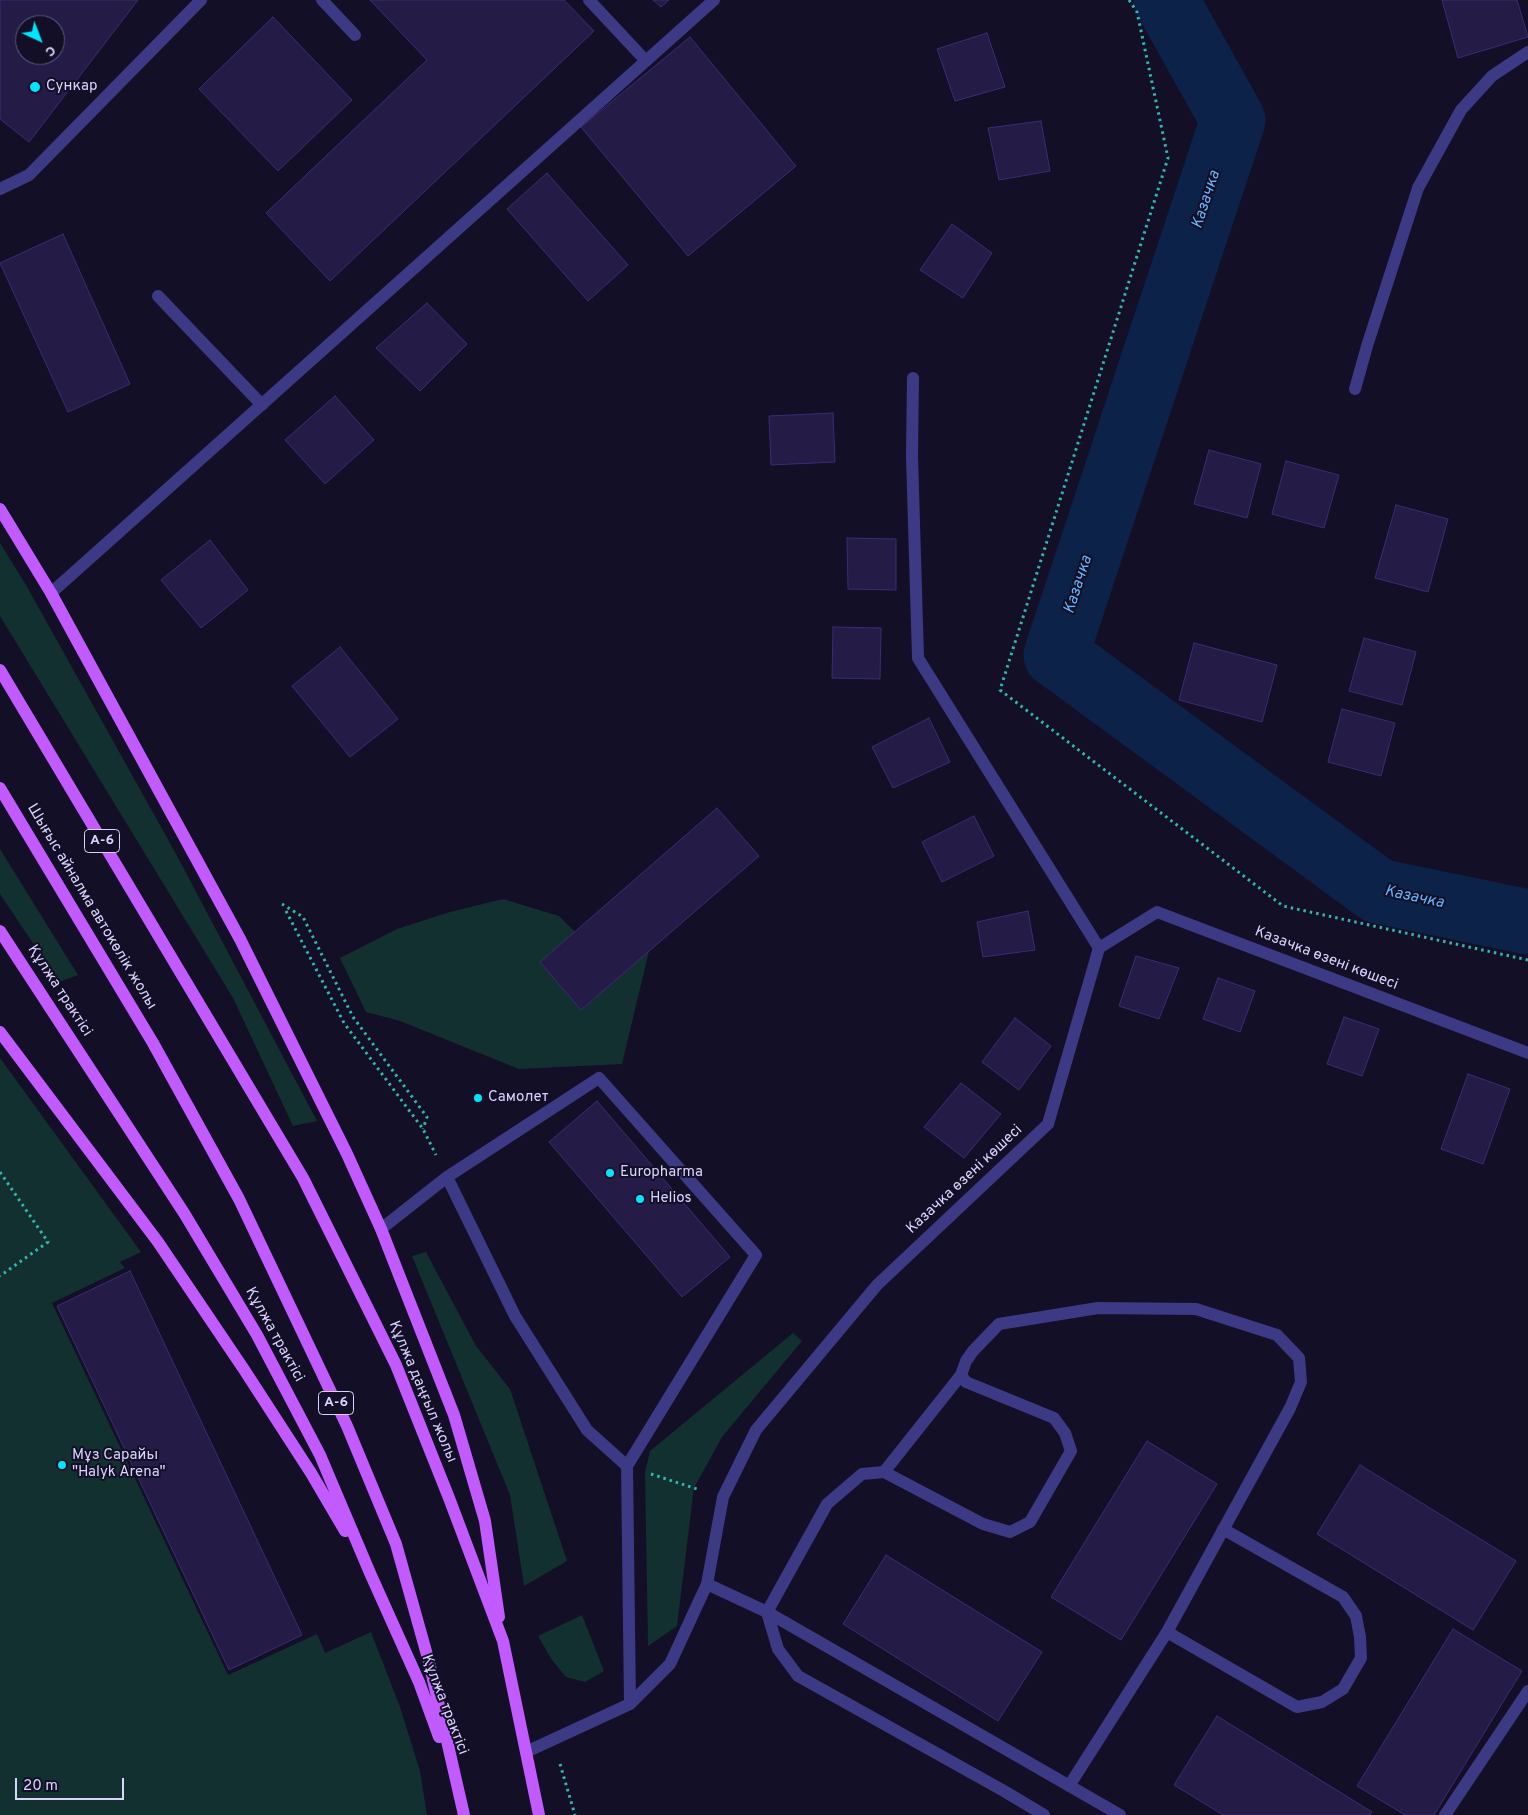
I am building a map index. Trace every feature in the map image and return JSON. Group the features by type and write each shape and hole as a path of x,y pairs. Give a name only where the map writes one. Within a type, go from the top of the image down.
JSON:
{"main road":[{"path":"0,509 51,594 240,938 347,1154 381,1229 457,1425 485,1521 503,1641"},
{"name":"Құлжа даңғыл жолы","path":"0,670 303,1178 396,1366 449,1498 503,1641 539,1815"},
{"name":"Шығыс айналма автокөлік жолы","path":"0,788 153,1043 239,1200 347,1426 396,1544 429,1662 457,1787"},
{"name":"Құлжа трактісі","path":"0,931 184,1213 257,1335 320,1455 419,1682 457,1787"},
{"path":"0,1032 164,1250 311,1473 370,1573"},
{"name":"A-6","path":"457,1787 464,1815"}],"street":[{"path":"0,189 29,175 201,0"},
{"path":"322,0 355,35"},
{"path":"589,0 646,61"},
{"path":"51,594 714,0"},
{"path":"1356,389 1418,188 1461,110 1492,76 1528,52"},
{"path":"158,296 262,405"},
{"path":"913,378 912,456 918,658 1099,948"},
{"name":"Казачка өзені көшесі","path":"526,1752 630,1704 670,1664 707,1584 723,1498 756,1430 877,1285 1048,1124 1099,948 1157,912 1528,1053"},
{"path":"381,1229 446,1177 599,1078 756,1255 627,1466 630,1704"},
{"path":"446,1177 515,1316 587,1430 627,1466"},
{"path":"884,1472 962,1375 966,1361 973,1351 999,1324 1098,1308 1196,1309 1277,1335 1299,1358 1301,1382 1290,1408 1167,1632 1069,1786"},
{"path":"962,1375 966,1382 1054,1418 1065,1433 1071,1451 1030,1522 1010,1532 983,1524 884,1472 862,1474 827,1504 767,1612 778,1649 798,1676 1044,1815"},
{"path":"1167,1632 1297,1707 1322,1702 1343,1689 1361,1658 1356,1616 1343,1597 1223,1529"},
{"path":"707,1584 767,1612 1120,1815"},
{"path":"1445,1815 1528,1691"}],"path":[{"path":"1129,0 1137,12 1168,158 1000,690 1283,906 1528,960"},
{"path":"282,904 303,917 353,1017 427,1117 423,1130 344,1023 286,911"},
{"path":"0,1172 48,1242 0,1276"},
{"path":"627,1466 723,1498"},
{"path":"553,1740 575,1815"}],"green space":[{"path":"0,543 26,585 175,852 317,1121 293,1126 233,998 0,616"},
{"path":"0,849 78,975 59,982 0,894"},
{"path":"503,899 559,916 575,932 540,962 581,1010 649,951 622,1064 519,1069 400,1021 366,1012 340,958 397,929 450,912"},
{"name":"Мұз Сарайы \"Halyk Arena\"","path":"0,1058 141,1252 120,1262 125,1268 52,1303 228,1675 317,1634 325,1653 371,1632 400,1707 420,1771 427,1815 0,1815"},
{"path":"426,1252 476,1346 510,1389 567,1561 524,1586 510,1495 412,1256"},
{"path":"793,1333 802,1341 722,1437 694,1488 677,1626 648,1646 645,1472 650,1451"},
{"path":"582,1615 604,1671 585,1682 566,1677 552,1660 538,1636"}],"building":[{"name":"Сункар","path":"0,0 138,0 29,142 0,119"},
{"path":"370,0 564,0 594,31 330,281 266,213 427,60"},
{"path":"653,0 669,0 661,7"},
{"path":"1442,0 1517,0 1528,37 1458,58"},
{"path":"273,17 352,100 278,171 199,89"},
{"path":"987,33 1005,87 955,101 937,49"},
{"path":"690,37 796,166 688,256 581,127"},
{"path":"1041,121 1050,171 999,180 988,128"},
{"path":"547,173 628,265 588,301 507,209"},
{"path":"952,224 992,253 963,298 920,270"},
{"path":"63,234 130,384 68,412 0,263"},
{"path":"427,303 467,344 420,391 376,348"},
{"path":"335,396 374,440 325,484 285,440"},
{"path":"833,413 835,462 771,465 769,416"},
{"path":"1209,450 1261,464 1247,518 1194,504"},
{"path":"1286,461 1339,475 1324,528 1272,514"},
{"path":"1396,505 1448,519 1428,592 1375,578"},
{"path":"847,538 896,539 896,590 848,589"},
{"path":"210,540 248,590 201,628 161,580"},
{"path":"833,627 881,628 880,679 832,678"},
{"path":"1364,638 1416,652 1402,705 1349,691"},
{"path":"1194,643 1277,665 1262,722 1179,700"},
{"path":"340,647 398,719 350,757 292,686"},
{"path":"1342,709 1395,723 1381,776 1328,762"},
{"path":"929,718 950,762 893,788 872,747"},
{"path":"717,808 759,856 581,1010 540,962"},
{"path":"974,816 994,856 942,882 922,842"},
{"path":"1028,911 1035,950 983,957 977,922"},
{"path":"1136,956 1179,968 1159,1019 1119,1006"},
{"path":"1218,978 1255,991 1240,1032 1203,1019"},
{"path":"1344,1017 1379,1029 1362,1076 1327,1064"},
{"path":"1015,1018 1051,1046 1019,1090 982,1062"},
{"path":"1468,1074 1510,1089 1483,1164 1441,1149"},
{"path":"961,1083 1001,1114 964,1158 924,1127"},
{"name":"Helios","path":"597,1101 730,1257 682,1297 549,1142"},
{"path":"130,1271 302,1635 229,1670 57,1306"},
{"path":"1147,1441 1217,1484 1121,1640 1051,1597"},
{"path":"1360,1465 1516,1561 1473,1630 1317,1534"},
{"path":"886,1555 1042,1652 998,1721 843,1624"},
{"path":"1453,1629 1522,1671 1434,1815 1405,1815 1357,1786"},
{"path":"1217,1716 1372,1812 1370,1815 1223,1815 1174,1785"}],"waterway":[{"name":"Казачка","path":"1166,0 1233,120 1056,655 1378,891 1528,922"}],"place":[{"name":"Сункар","path":"35,87"},
{"name":"Самолет","path":"478,1098"},
{"name":"Europharma","path":"610,1173"},
{"name":"Helios","path":"640,1199"},
{"name":"Мұз Сарайы \"Halyk Arena\"","path":"62,1465"}]}
